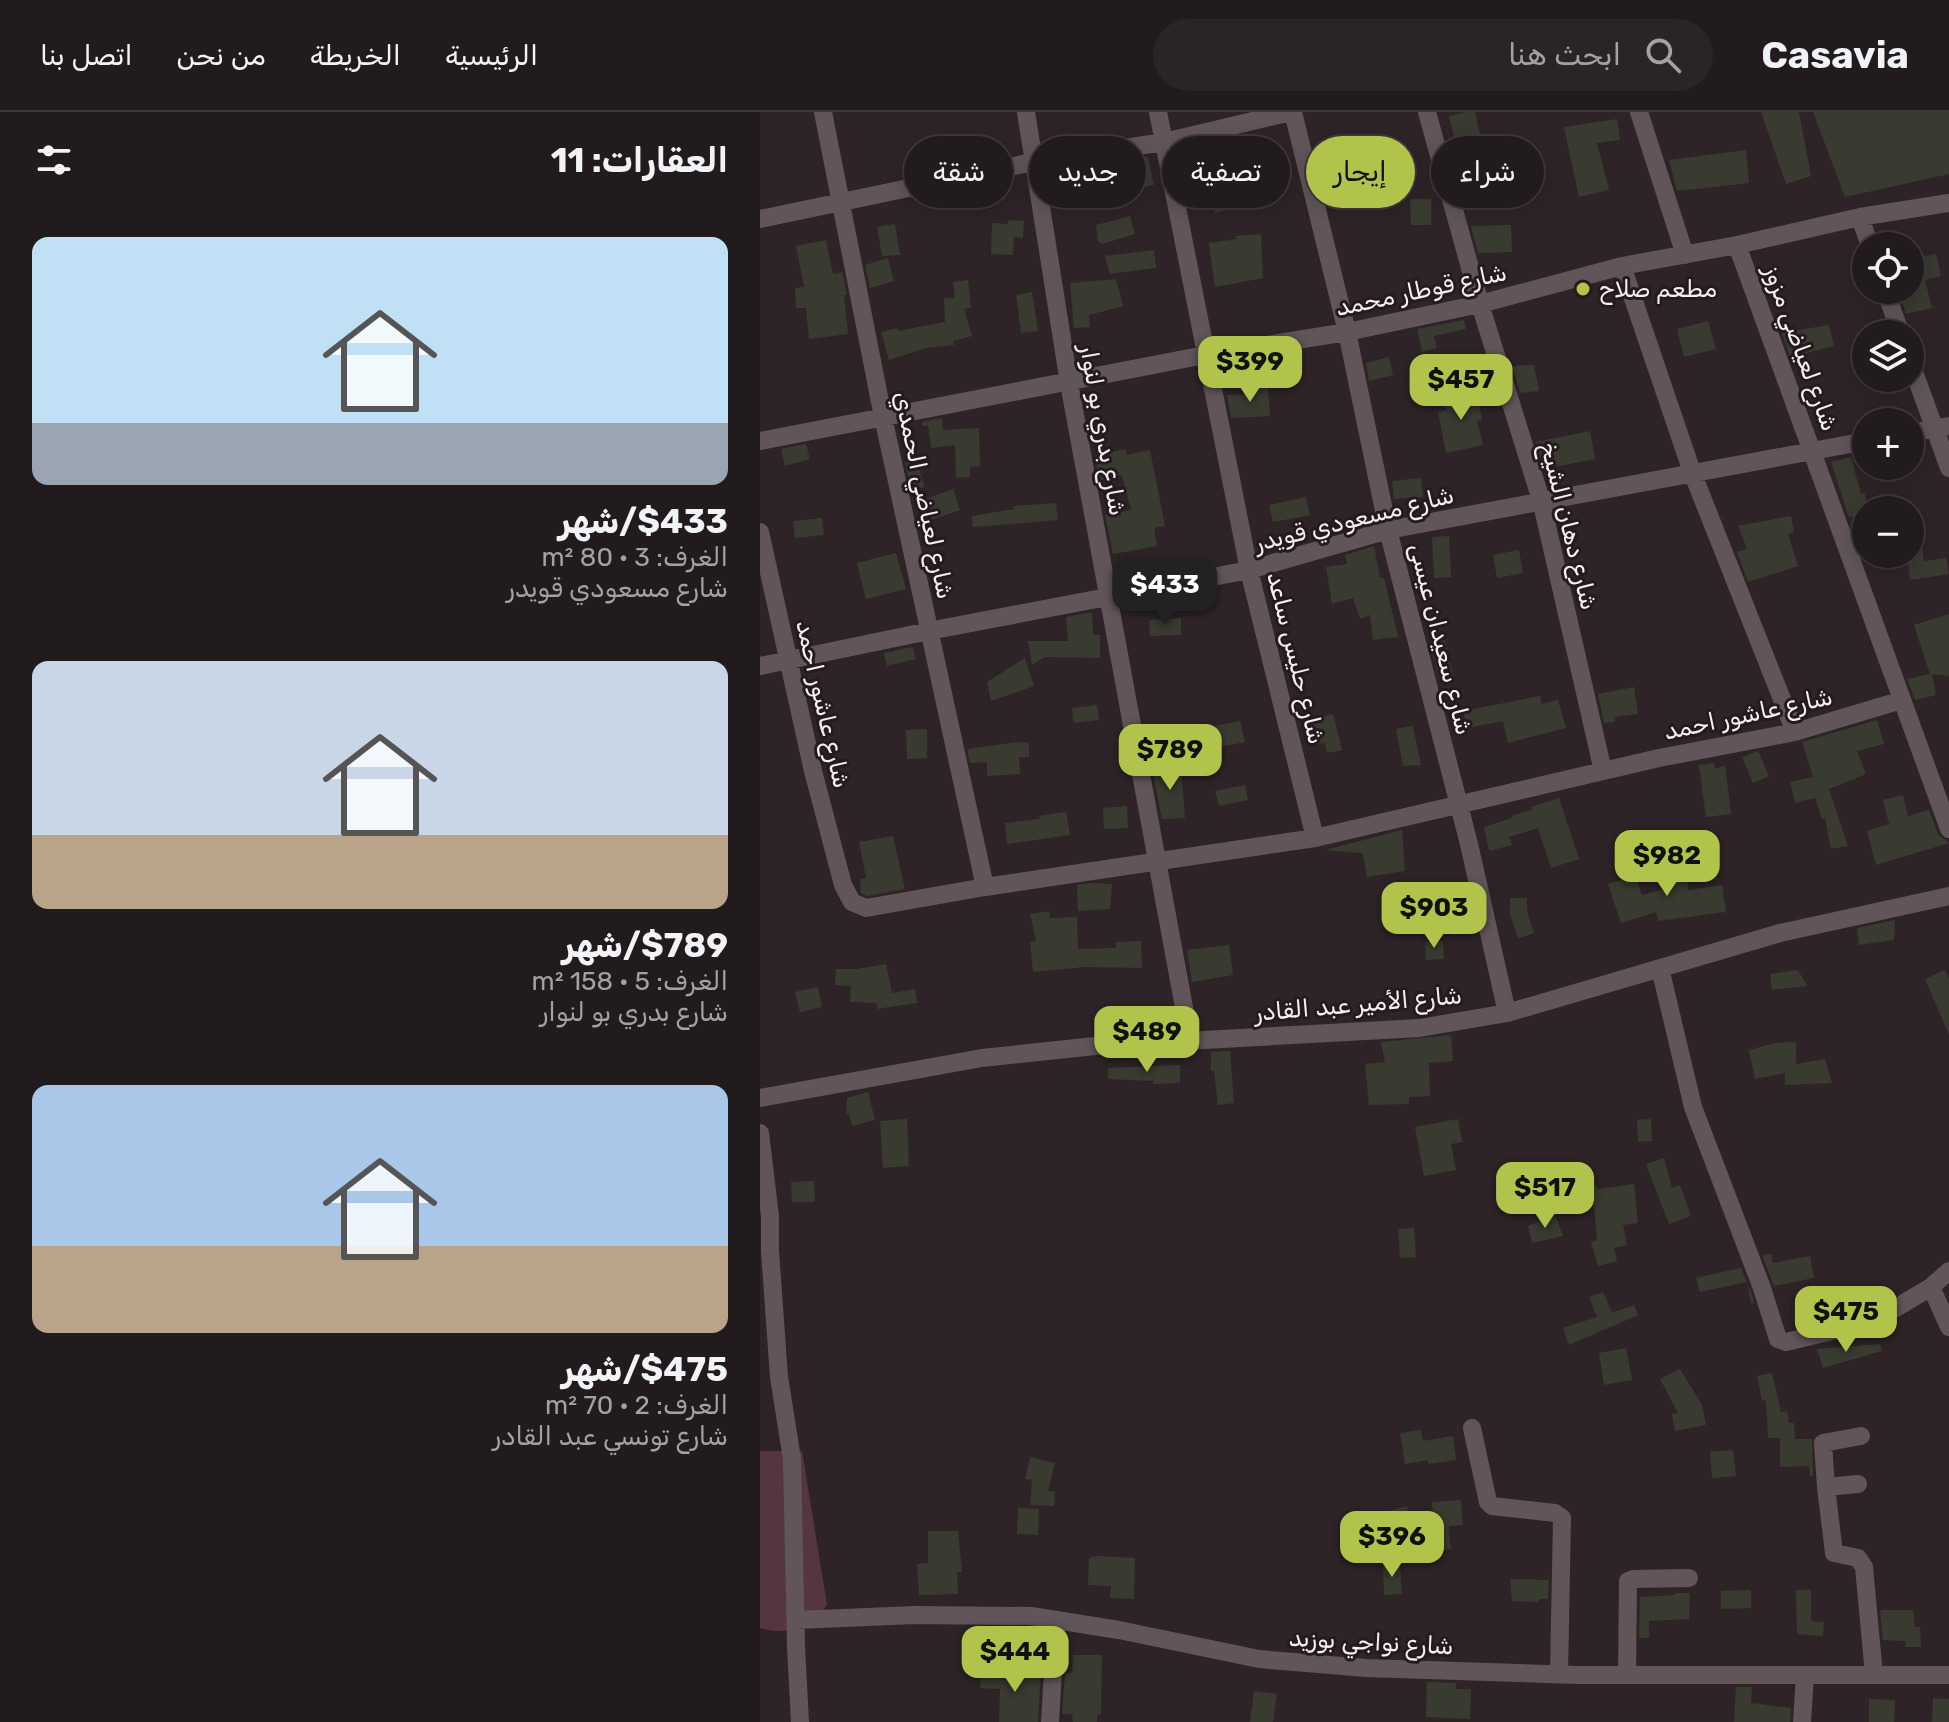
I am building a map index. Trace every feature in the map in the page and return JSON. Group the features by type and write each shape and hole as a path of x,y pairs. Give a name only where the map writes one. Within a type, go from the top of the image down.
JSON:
{"street":[{"name":"شارع لعياضي الحمدي","path":"823,112 883,417 985,887"},
{"name":"شارع بدري بو لنوار","path":"1026,112 1029,136"},
{"name":"شارع حليس ساعد","path":"1158,112 1163,136"},
{"path":"1190,136 1292,112"},
{"name":"شارع سعيدان عيسى","path":"1292,112 1347,332 1388,530 1507,1013"},
{"name":"شارع دهان الشيخ","path":"1427,112 1480,304 1541,500 1603,771"},
{"path":"1639,112 1685,255"},
{"path":"760,219 1029,163"},
{"name":"شارع قوطار محمد","path":"760,441 1205,355 1347,332 1480,304 1622,266 1737,245 1860,217 1949,203"},
{"name":"شارع بدري بو لنوار","path":"1040,208 1069,383 1190,1040"},
{"name":"شارع حليس ساعد","path":"1177,208 1249,570 1315,838"},
{"path":"1860,217 1865,232"},
{"name":"شارع لعياضي مزوز","path":"1737,245 1949,829"},
{"path":"1622,266 1692,472 1795,732"},
{"path":"1924,391 1941,427 1949,468"},
{"name":"شارع مسعودي قويدر","path":"760,666 1249,570 1388,530 1852,443"},
{"name":"شارع عاشور احمد","path":"760,532 788,662 843,885 852,902 866,908 985,887 1315,838 1457,803 1795,732 1902,700"},
{"name":"شارع الأمير عبد القادر","path":"760,1098 982,1058 1095,1046 1420,1028 1507,1013 1780,933 1949,896"},
{"path":"1660,968 1693,1107 1762,1288 1778,1339 1786,1342 1874,1321 1931,1287 1949,1271"},
{"path":"760,1133 770,1216 779,1377 792,1459 800,1722"},
{"path":"1931,1287 1949,1327"},
{"path":"1472,1428 1488,1502 1492,1506 1555,1513 1562,1518 1559,1674"},
{"path":"1861,1436 1823,1443 1834,1553 1858,1558 1864,1567 1874,1675"},
{"path":"1826,1487 1858,1484"},
{"path":"1627,1675 1628,1581 1689,1578"},
{"name":"شارع نواجي بوزيد","path":"796,1620 1000,1615 1119,1630 1212,1651 1288,1662 1366,1668 1627,1675 1949,1675"},
{"path":"1050,1722 1056,1620"},
{"path":"1802,1722 1805,1675"}],"shaded area":[{"path":"760,1451 802,1451 827,1605 806,1624 788,1630 760,1628"}],"building":[{"path":"1475,112 1480,136 1454,136 1449,116"},
{"path":"1761,112 1799,112 1811,176 1786,184"},
{"path":"1813,112 1949,112 1949,174 1845,197"},
{"path":"1617,119 1620,140 1597,143 1609,190 1579,197 1564,127"},
{"path":"1746,150 1749,183 1677,191 1669,160"},
{"path":"1146,157 1154,185 1146,186"},
{"path":"1415,199 1431,199 1431,225 1411,225 1410,208 1415,208"},
{"path":"1214,208 1232,208 1215,213"},
{"path":"1130,216 1135,234 1102,244 1098,241 1096,225"},
{"path":"1008,220 1024,221 1023,238 1014,237 1013,255 991,254 992,223 1008,224"},
{"path":"895,224 900,255 882,256 877,227"},
{"path":"1511,225 1512,252 1478,253 1471,226"},
{"path":"1261,234 1263,278 1215,287 1209,243"},
{"path":"826,240 833,274 842,272 847,295 844,295 848,334 809,339 806,308 796,308 795,288 804,287 796,246"},
{"path":"1154,250 1156,268 1110,274 1105,256"},
{"path":"1936,254 1941,276 1925,280 1932,308 1906,314 1903,304 1924,304 1924,256"},
{"path":"888,258 894,281 870,288 865,265"},
{"path":"1116,279 1123,306 1089,315 1090,327 1074,328 1070,283"},
{"path":"968,280 971,308 964,309 972,336 953,341 954,345 926,348 889,360 881,332 945,322 944,298 955,298 953,282"},
{"path":"1032,292 1038,331 1021,333 1016,295"},
{"path":"1464,320 1466,329 1434,336 1437,348 1422,352 1417,329"},
{"path":"1708,321 1716,349 1684,357 1677,329"},
{"path":"1829,325 1834,346 1790,357 1782,333"},
{"path":"1389,357 1393,375 1369,381 1366,363"},
{"path":"1534,365 1539,391 1520,393 1512,366"},
{"path":"1268,387 1270,416 1231,418 1227,395 1248,394 1247,388"},
{"path":"1476,391 1482,420 1477,421 1483,445 1446,453 1438,412 1446,410 1444,398"},
{"path":"942,418 943,430 979,428 980,466 970,467 970,477 956,478 955,445 931,448 928,425 922,426 922,422"},
{"path":"1590,431 1595,459 1544,469 1536,442"},
{"path":"806,444 810,459 785,466 781,449"},
{"path":"1125,449 1127,455 1150,450 1165,526 1154,528 1157,546 1113,554 1105,515 1131,510 1122,475 1099,481 1095,456"},
{"path":"1851,457 1852,480 1857,480 1861,494 1865,493 1866,496 1852,496 1852,516 1849,517 1831,462"},
{"path":"917,459 924,487 911,490 905,462"},
{"path":"1421,478 1423,497 1394,499 1392,481"},
{"path":"953,489 960,510 928,521 920,501"},
{"path":"1306,497 1310,515 1273,522 1269,505"},
{"path":"1056,503 1058,520 973,527 972,516 1014,509 1013,506"},
{"path":"1791,516 1794,532 1788,534 1798,566 1748,582 1737,552 1747,549 1738,526"},
{"path":"822,518 824,535 795,538 793,521"},
{"path":"1449,536 1451,577 1434,578 1432,537"},
{"path":"1374,546 1398,637 1373,640 1370,615 1360,619 1353,598 1332,604 1326,567 1347,564 1345,555"},
{"path":"1519,550 1523,573 1497,578 1493,555"},
{"path":"896,553 906,589 866,599 857,563"},
{"path":"1946,558 1949,574 1910,580 1908,568 1924,568 1924,561"},
{"path":"1092,613 1093,635 1100,635 1100,658 1045,657 1032,665 1028,641 1068,641 1066,617"},
{"path":"1949,614 1949,676 1932,674 1936,695 1915,700 1907,679 1930,674 1914,625"},
{"path":"1181,618 1181,635 1150,636 1149,620"},
{"path":"1445,640 1453,676 1439,679 1430,644"},
{"path":"913,647 916,659 887,666 884,653"},
{"path":"1025,658 1034,686 991,701 987,682"},
{"path":"1634,687 1638,714 1614,717 1615,722 1604,723 1598,694"},
{"path":"1540,696 1542,704 1558,700 1566,728 1508,743 1503,721 1467,728 1463,711"},
{"path":"1097,705 1099,720 1074,723 1072,708"},
{"path":"1333,714 1342,750 1327,753 1325,743 1318,744 1312,720"},
{"path":"1877,720 1884,744 1857,751 1866,774 1829,789 1848,846 1831,849 1825,818 1822,819 1815,798 1795,803 1790,782 1813,777 1802,742"},
{"path":"1240,721 1245,742 1220,747 1215,726"},
{"path":"1413,726 1421,765 1403,766 1396,729"},
{"path":"927,729 927,758 907,759 906,730"},
{"path":"1029,743 1029,757 1019,757 1020,774 987,776 987,762 970,763 967,749"},
{"path":"1758,751 1769,776 1753,783 1742,757"},
{"path":"1714,763 1715,769 1725,765 1731,814 1706,817 1699,765"},
{"path":"1181,767 1185,818 1162,819 1152,769"},
{"path":"1245,785 1248,800 1219,806 1215,791"},
{"path":"1903,795 1908,816 1929,810 1938,834 1949,843 1876,865 1867,831 1889,824 1883,800"},
{"path":"1559,798 1579,859 1551,868 1538,828 1509,837 1512,845 1489,851 1484,827"},
{"path":"1127,806 1128,828 1104,829 1103,808"},
{"path":"1066,812 1070,835 1007,844 1005,823"},
{"path":"1402,830 1405,871 1367,877 1363,853 1325,850"},
{"path":"893,836 905,889 867,896 861,893 860,879 866,878 859,842"},
{"path":"1671,858 1687,858 1688,890 1722,885 1726,912 1658,921 1656,912 1621,923 1608,884 1635,876 1642,895 1673,887"},
{"path":"1428,883 1432,910 1407,916 1403,886"},
{"path":"1112,884 1110,909 1078,911 1077,885"},
{"path":"1510,898 1527,898 1527,911 1534,933 1518,938 1510,914"},
{"path":"1049,911 1050,918 1077,917 1078,949 1116,948 1116,942 1141,941 1142,968 1084,967 1033,972 1030,942 1036,941 1030,914"},
{"path":"1895,920 1894,940 1859,945 1857,928"},
{"path":"1443,941 1444,959 1426,960 1425,942"},
{"path":"1229,945 1233,975 1192,982 1187,950"},
{"path":"886,964 892,993 915,989 917,1003 877,1009 877,1003 850,1002 851,986 835,985 836,969"},
{"path":"1798,970 1807,986 1772,990 1770,974"},
{"path":"1945,970 1949,979 1949,1035 1925,979"},
{"path":"818,987 822,1007 800,1012 795,992"},
{"path":"1451,1035 1453,1061 1429,1063 1430,1096 1409,1097 1409,1104 1369,1105 1365,1064 1385,1062 1381,1042"},
{"path":"1796,1042 1796,1064 1825,1059 1832,1083 1785,1085 1785,1073 1755,1079 1749,1050 1775,1043"},
{"path":"1230,1051 1234,1103 1218,1105 1214,1071 1211,1071 1211,1052"},
{"path":"1180,1065 1180,1083 1153,1084 1153,1081 1108,1079 1108,1068"},
{"path":"868,1092 875,1120 852,1126 849,1114 846,1115 847,1098"},
{"path":"907,1119 909,1166 883,1168 880,1121"},
{"path":"1458,1119 1462,1142 1451,1144 1456,1170 1424,1176 1415,1127"},
{"path":"1651,1119 1652,1141 1638,1142 1637,1120"},
{"path":"1664,1158 1672,1188 1680,1185 1691,1216 1669,1224 1646,1164"},
{"path":"814,1181 815,1202 792,1202 791,1182"},
{"path":"1634,1184 1638,1223 1623,1225 1627,1245 1614,1248 1617,1261 1598,1266 1591,1242 1597,1240 1594,1205 1581,1209 1576,1191 1597,1186 1598,1189"},
{"path":"1555,1215 1563,1236 1532,1243 1528,1226"},
{"path":"1414,1228 1416,1257 1400,1258 1398,1229"},
{"path":"1771,1254 1773,1263 1810,1256 1814,1278 1774,1286 1762,1255"},
{"path":"1741,1268 1747,1282 1700,1292 1696,1278"},
{"path":"1747,1283 1754,1303 1751,1304"},
{"path":"1603,1292 1612,1313 1634,1305 1638,1315 1569,1345 1563,1328 1597,1317 1589,1297"},
{"path":"1880,1344 1882,1351 1823,1368 1817,1349"},
{"path":"1626,1348 1632,1380 1604,1385 1599,1353"},
{"path":"1680,1369 1702,1405 1706,1425 1675,1431 1672,1414 1678,1413 1660,1379"},
{"path":"1772,1373 1781,1412 1787,1411 1789,1423 1794,1423 1795,1439 1812,1439 1813,1476 1810,1476 1809,1466 1780,1467 1780,1438 1768,1438 1766,1400 1762,1401 1757,1376"},
{"path":"1421,1430 1423,1441 1453,1436 1456,1460 1405,1464 1400,1433"},
{"path":"1733,1450 1736,1476 1712,1478 1710,1452"},
{"path":"1030,1457 1055,1463 1048,1491 1055,1492 1054,1506 1030,1505 1032,1480 1025,1479"},
{"path":"1461,1500 1463,1525 1449,1526 1451,1549 1435,1551 1432,1502"},
{"path":"1407,1506 1413,1527 1394,1532 1388,1511"},
{"path":"1018,1508 1039,1509 1038,1535 1017,1534"},
{"path":"928,1531 958,1531 962,1572 957,1572 958,1594 919,1595 917,1564 928,1563"},
{"path":"1089,1558 1135,1558 1134,1599 1110,1598 1111,1586 1088,1585"},
{"path":"1383,1563 1400,1563 1402,1594 1384,1595"},
{"path":"1549,1572 1548,1599 1539,1599 1539,1602 1512,1601 1510,1579 1548,1580"},
{"path":"1751,1590 1751,1608 1721,1609 1721,1591"},
{"path":"1796,1590 1811,1590 1811,1621 1824,1622 1823,1636 1797,1634"},
{"path":"1690,1593 1689,1619 1649,1621 1649,1638 1639,1638 1640,1597"},
{"path":"1880,1610 1913,1610 1915,1627 1920,1627 1921,1647 1905,1647 1905,1641 1883,1640"},
{"path":"1073,1655 1102,1655 1101,1715 1097,1715 1097,1722 1073,1722 1072,1714 1062,1714 1065,1673 1072,1673"},
{"path":"981,1670 1041,1672 1038,1722 999,1722 1000,1689 980,1688"},
{"path":"1427,1682 1456,1683 1456,1689 1471,1689 1470,1719 1426,1717"},
{"path":"1736,1687 1752,1687 1751,1703 1791,1708 1790,1722 1734,1722"},
{"path":"1254,1691 1277,1694 1273,1722 1250,1722"},
{"path":"1933,1698 1949,1699 1949,1722 1932,1722"},
{"path":"1869,1699 1895,1700 1894,1722 1869,1722"}],"place":[{"name":"مطعم صلاح","path":"1583,289"}]}
